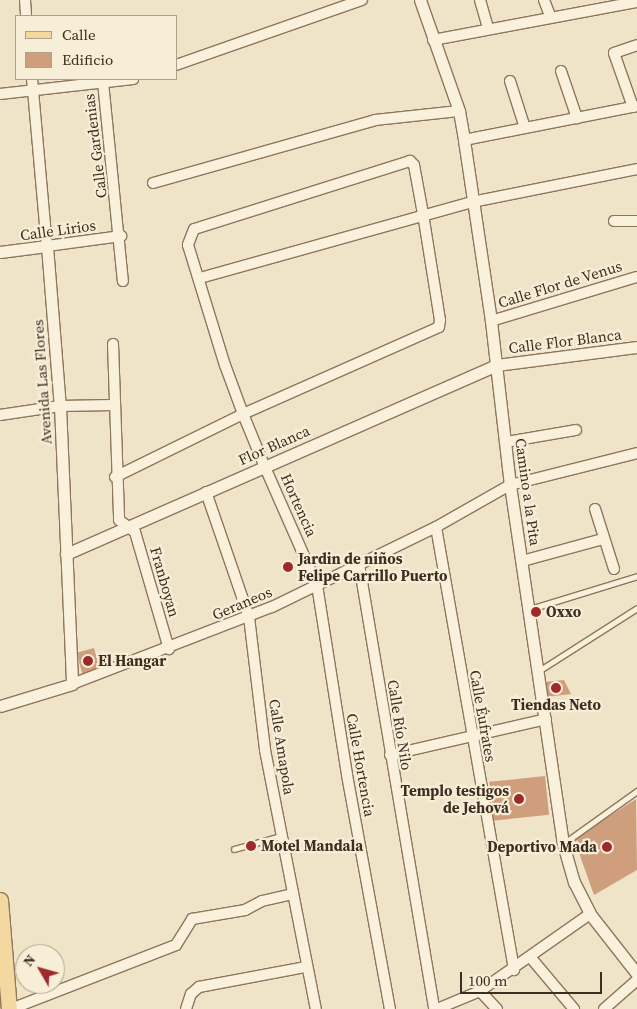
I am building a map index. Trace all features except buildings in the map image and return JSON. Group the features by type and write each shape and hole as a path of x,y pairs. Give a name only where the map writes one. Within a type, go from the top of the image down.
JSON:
{"main road":[{"path":"0,900 10,1009"}],"street":[{"path":"25,0 26,15"},
{"path":"178,64 362,0"},
{"name":"Camino a la Pita","path":"420,0 432,40 459,111 464,140 472,202 492,321 510,485 540,670 563,844 574,882 590,914 637,974"},
{"path":"480,0 488,28"},
{"path":"544,0 550,16"},
{"path":"432,40 607,3 637,2"},
{"path":"464,140 635,106 614,53 637,45"},
{"path":"561,71 577,118"},
{"name":"Avenida Las Flores","path":"32,80 60,406 72,684"},
{"path":"0,94 123,80"},
{"path":"510,81 525,128"},
{"name":"Calle Gardenias","path":"103,82 121,236 123,281"},
{"path":"153,183 375,120 459,111"},
{"name":"Hortencia","path":"317,585 243,414 225,365 200,278 188,245 194,229 406,160 414,165 423,214"},
{"path":"200,278 423,214 472,202 637,170"},
{"path":"115,477 243,414 439,327 440,320 423,214"},
{"path":"614,221 637,221"},
{"name":"Calle Lirios","path":"0,252 121,236"},
{"name":"Calle Flor de Venus","path":"492,321 637,276"},
{"name":"Franboyan","path":"113,344 115,477 119,520 135,532 169,649"},
{"name":"Calle Flor Blanca","path":"496,365 637,347"},
{"name":"Flor Blanca","path":"66,554 264,465 496,365"},
{"path":"0,415 60,406 113,405"},
{"path":"506,442 576,430"},
{"name":"Geraneos","path":"0,706 72,684 169,649 248,617 436,526 510,485 637,453"},
{"name":"Calle Amapola","path":"206,492 248,617 266,750 306,967 316,1009"},
{"path":"595,509 614,569"},
{"name":"Calle Éufrates","path":"436,526 471,735 514,970"},
{"path":"522,561 603,539"},
{"name":"Calle Río Nilo","path":"360,564 390,755 435,1009"},
{"name":"Calle Hortencia","path":"317,585 347,775 390,1009"},
{"path":"390,755 546,719"},
{"path":"10,1009 176,945 192,919 245,910 262,901 293,894"},
{"path":"435,1009 480,991 514,970 590,914"},
{"path":"531,958 574,1009"},
{"path":"186,1009 191,994 199,987 306,967"},
{"path":"604,1009 637,980"},
{"path":"480,991 497,1009"}],"lane":[{"path":"530,609 637,576"},
{"path":"540,670 637,608"},
{"path":"563,844 637,792"},
{"path":"234,850 282,836"}],"place":[{"name":"Jardin de niños Felipe Carrillo Puerto","path":"288,567"},
{"name":"Oxxo","path":"536,612"},
{"name":"El Hangar","path":"88,661"},
{"name":"Tiendas Neto","path":"556,688"},
{"name":"Templo testigos de Jehová","path":"519,799"},
{"name":"Motel Mandala","path":"251,846"},
{"name":"Deportivo Mada","path":"607,847"}]}
